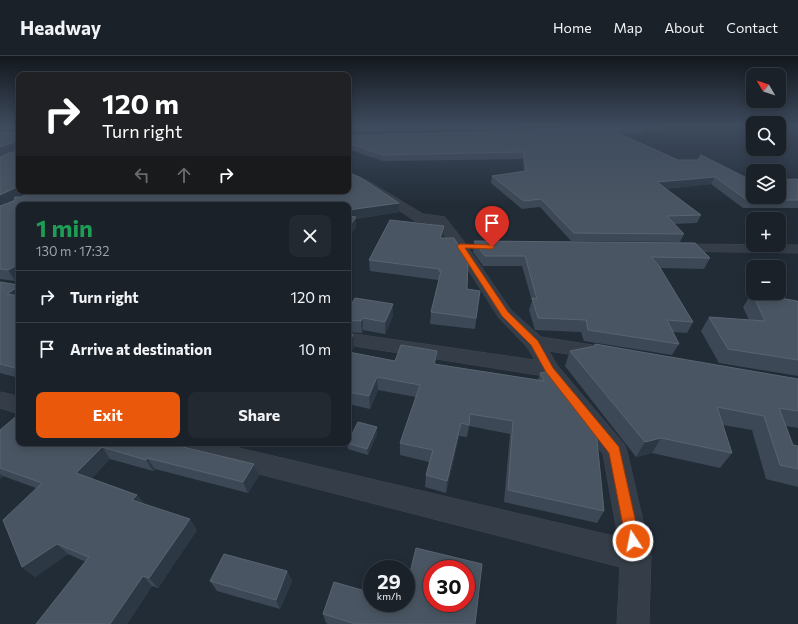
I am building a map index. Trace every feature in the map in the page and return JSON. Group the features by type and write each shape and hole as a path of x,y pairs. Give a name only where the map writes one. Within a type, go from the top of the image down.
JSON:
{"street":[{"path":"351,176 366,184 420,218 440,220 468,246 505,314 535,343 550,370 615,451 636,556 633,624"},
{"path":"666,248 798,249"},
{"path":"351,339 550,370"},
{"path":"535,343 621,356"},
{"path":"0,400 16,404"},
{"path":"187,446 636,556"}],"building":[{"path":"11,153 16,153 16,187 0,195 0,157"},
{"path":"376,153 500,153 383,155"},
{"path":"524,153 661,153 678,160 698,160 701,155 746,178 746,199 715,177 657,182 701,215 667,216 684,234 574,233 541,199 524,201 492,176 526,171"},
{"path":"351,173 361,178 399,203 351,210 351,202 16,202 16,266 8,270 0,269 0,206 14,201 15,197 21,197 27,194 351,194"},
{"path":"786,180 798,180 798,200 786,200"},
{"path":"351,216 356,217 351,224"},
{"path":"390,220 444,226 440,238 454,238 468,260 467,289 480,291 476,318 431,312 441,271 439,271 439,269 369,260"},
{"path":"474,241 695,243 710,258 651,257 659,266 693,322 667,320 679,344 588,330 586,320 538,318 532,298 537,299 525,256 485,256"},
{"path":"0,282 16,285 16,288 7,294 16,296 16,368 0,364"},
{"path":"355,298 393,304 385,322 363,318 361,321 351,320 351,305"},
{"path":"786,299 798,302 798,360 728,349 709,317 765,321 755,300"},
{"path":"595,344 798,379 798,411 779,408 793,445 798,446 798,469 780,465 764,416 717,407 732,453 661,438 645,442 570,351 595,346"},
{"path":"401,345 437,351 434,364 544,381 540,373 552,371 586,414 596,430 604,511 508,490 513,421 470,414 469,425 461,423 447,481 426,475 433,450 400,443 420,385 377,377 369,396 351,393 351,353 395,361"},
{"path":"16,417 16,446 179,446 254,464 243,482 147,458 146,460 102,447 76,473 137,495 132,500 190,519 149,578 143,576 110,624 36,624 89,557 57,544 22,567 3,520 42,483 0,468 0,430"},
{"path":"358,422 377,427 367,449 351,444 351,436"},
{"path":"416,548 466,560 423,560 423,612 475,612 475,562 482,564 475,624 356,624 323,614 334,582 363,590 363,612 415,612 415,560 413,560"},
{"path":"224,554 287,571 276,600 210,581"}],"route":[{"path":"492,247 460,246 505,314 535,343 550,370 615,451 633,541"}]}
